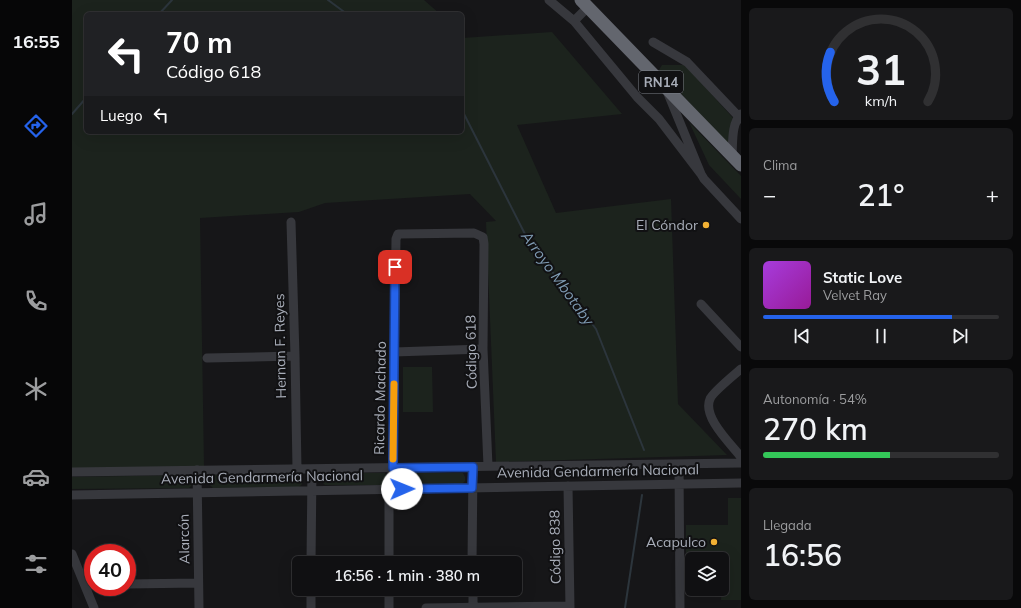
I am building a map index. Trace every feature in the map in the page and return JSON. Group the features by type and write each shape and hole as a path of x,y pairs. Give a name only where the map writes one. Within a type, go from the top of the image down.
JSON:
{"highway":[{"name":"RN14","path":"584,3 737,160"}],"street":[{"path":"549,0 574,21 637,97 659,119 704,179 741,219"},
{"path":"574,21 584,3"},
{"path":"653,42 687,62 740,116 734,132 737,160"},
{"path":"664,86 701,174"},
{"name":"Hernan F. Reyes","path":"291,222 297,469"},
{"name":"Código 618","path":"398,234 474,233 482,237 484,244 483,349 488,466"},
{"name":"Ricardo Machado","path":"389,556 389,489 393,468 396,239 398,234"},
{"path":"701,304 741,347"},
{"path":"394,352 483,349"},
{"path":"207,358 295,356"},
{"path":"741,369 710,398 708,407 710,415 718,430 741,457"},
{"name":"Avenida Gendarmería Nacional","path":"72,472 741,463"},
{"path":"679,464 680,608"},
{"path":"472,556 473,467"},
{"path":"311,556 312,469"},
{"name":"Alarcón","path":"197,470 199,608"},
{"name":"Avenida Gendarmería Nacional","path":"72,495 741,483"},
{"name":"Código 838","path":"568,486 570,607"},
{"path":"72,554 84,575"},
{"path":"136,584 198,583"},
{"path":"92,596 94,608"},
{"path":"311,596 311,608"},
{"path":"389,596 389,608"},
{"path":"472,596 473,608"},
{"path":"426,608 570,607"}],"shaded area":[{"path":"72,0 424,0 438,12 84,12 84,134 464,134 464,38 552,32 622,114 517,125 556,213 671,199 678,404 727,455 496,462 486,222 496,221 470,194 325,203 299,212 200,218 204,466 72,471"},
{"path":"662,65 685,65 733,118 731,147 659,70"},
{"path":"689,122 741,176 741,199 709,165"},
{"path":"403,367 432,367 433,412 403,412"},
{"path":"325,473 385,473 387,481 382,485 325,485 322,482 322,476"},
{"path":"403,473 463,473 465,481 461,485 403,485 400,482 400,475"},
{"path":"298,474 302,478 302,484 299,487 213,488 209,484 210,478 213,475"},
{"path":"188,475 192,479 192,485 189,488 72,489 72,477"},
{"name":"Acapulco","path":"728,498 741,498 741,600 721,600 721,596 729,596 729,552 686,552 686,525 728,525"}],"waterway":[{"name":"Arroyo Mbotaby","path":"161,12 172,0"},
{"name":"Arroyo Mbotaby","path":"328,0 344,12"},
{"name":"Arroyo Mbotaby","path":"72,114 84,100"},
{"name":"Arroyo Mbotaby","path":"464,114 528,240 596,329 644,450"},
{"name":"Arroyo Mbotaby","path":"625,608 642,495"}],"slow traffic":[{"path":"393,459 394,384"}],"place":[{"name":"El Cóndor","path":"706,225"},
{"name":"Acapulco","path":"714,542"}],"route":[{"path":"395,267 393,468 473,467 472,488 402,489"}]}
